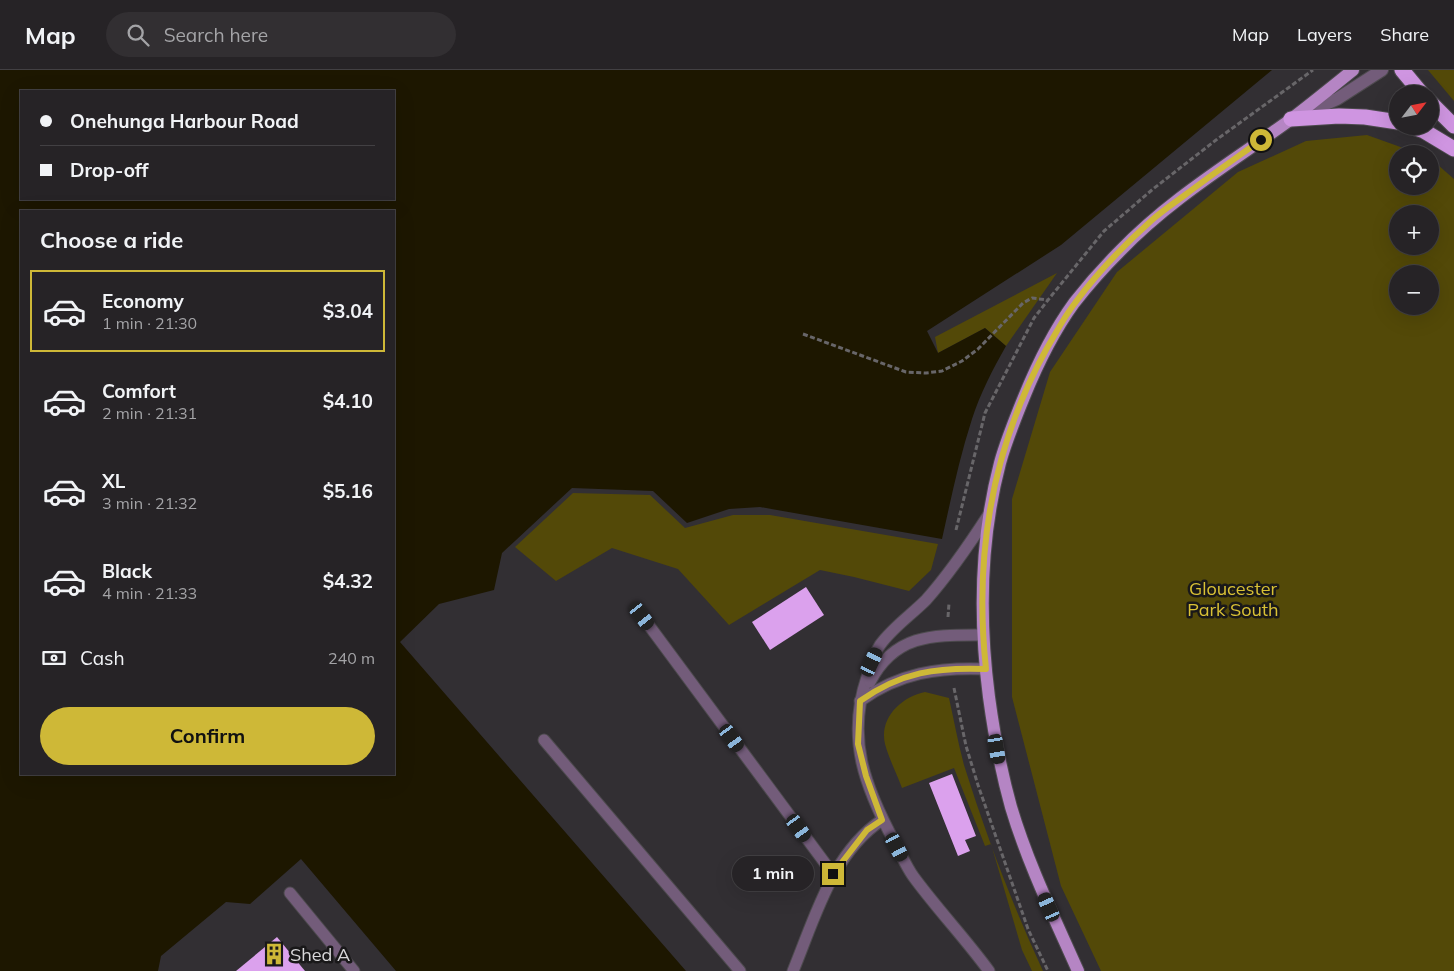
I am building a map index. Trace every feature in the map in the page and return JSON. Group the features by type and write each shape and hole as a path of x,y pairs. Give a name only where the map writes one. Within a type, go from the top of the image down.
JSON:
{"highway":[{"path":"1402,70 1414,85"},
{"path":"1439,111 1454,126"},
{"path":"1291,119 1339,116 1389,121"},
{"path":"1431,135 1454,149"}],"main road":[{"path":"1078,971 1042,891 1012,808 1000,762 982,635 985,551 989,514 1000,462 1034,371 1075,303 1120,250 1153,219 1291,119 1353,70"}],"street":[{"path":"1291,119 1337,99 1382,70"}],"lane":[{"path":"989,514 963,555 945,578 914,613 892,631 880,646 872,662 860,701 858,744 867,780 882,820 912,875 989,971"},
{"path":"642,616 833,874"},
{"path":"860,701 873,676 884,662 891,654 907,643 924,637 982,635"},
{"path":"860,701 885,685 915,675 942,669 986,669"},
{"path":"544,740 740,971"},
{"path":"793,971 833,874 867,830 882,820"},
{"path":"290,893 354,971"}],"path":[{"path":"803,334 906,372 942,371 962,361 978,349 1023,303 1032,298 1048,300"},
{"path":"957,705 966,746 978,785 1028,929 1048,971"}],"green space":[{"path":"1428,70 1454,70 1454,101"},
{"name":"Gloucester Park South","path":"1367,135 1395,145 1389,145 1389,195 1439,195 1439,166 1454,179 1454,971 1101,971 1061,886 1012,697 1012,499 1050,372 1117,272 1238,172 1306,141"},
{"path":"1057,273 1006,346 985,328 938,353 935,337"},
{"path":"573,493 650,495 685,528 733,515 770,515 938,544 931,570 909,591 820,570 729,625 678,569 612,548 556,581 515,547"},
{"path":"925,692 949,698 964,765 991,844 985,846 954,768 902,788 885,744 885,726 889,717 900,704"},
{"path":"992,847 1010,895 1043,971 1032,971 1022,950"}],"shaded area":[{"path":"0,70 1272,70 1061,245 927,331 938,353 985,328 1006,346 987,382 972,419 959,464 942,539 760,507 729,509 687,523 653,491 572,488 502,553 494,590 439,604 400,642 686,971 396,971 301,859 250,904 226,902 161,956 158,971 0,971"}],"building":[{"path":"806,587 824,615 770,650 752,622"},
{"path":"952,774 976,836 965,840 970,851 958,856 929,783"},
{"name":"Shed A","path":"277,937 305,971 236,971"}],"place":[{"name":"Shed A","path":"274,954"}],"route":[{"path":"833,874 867,830 882,820 862,764 858,744 860,701 877,689 922,673 958,668 986,669 982,635 984,569 992,497 1000,462 1016,416 1034,371 1060,325 1075,303 1120,250 1153,219 1261,140"}]}
